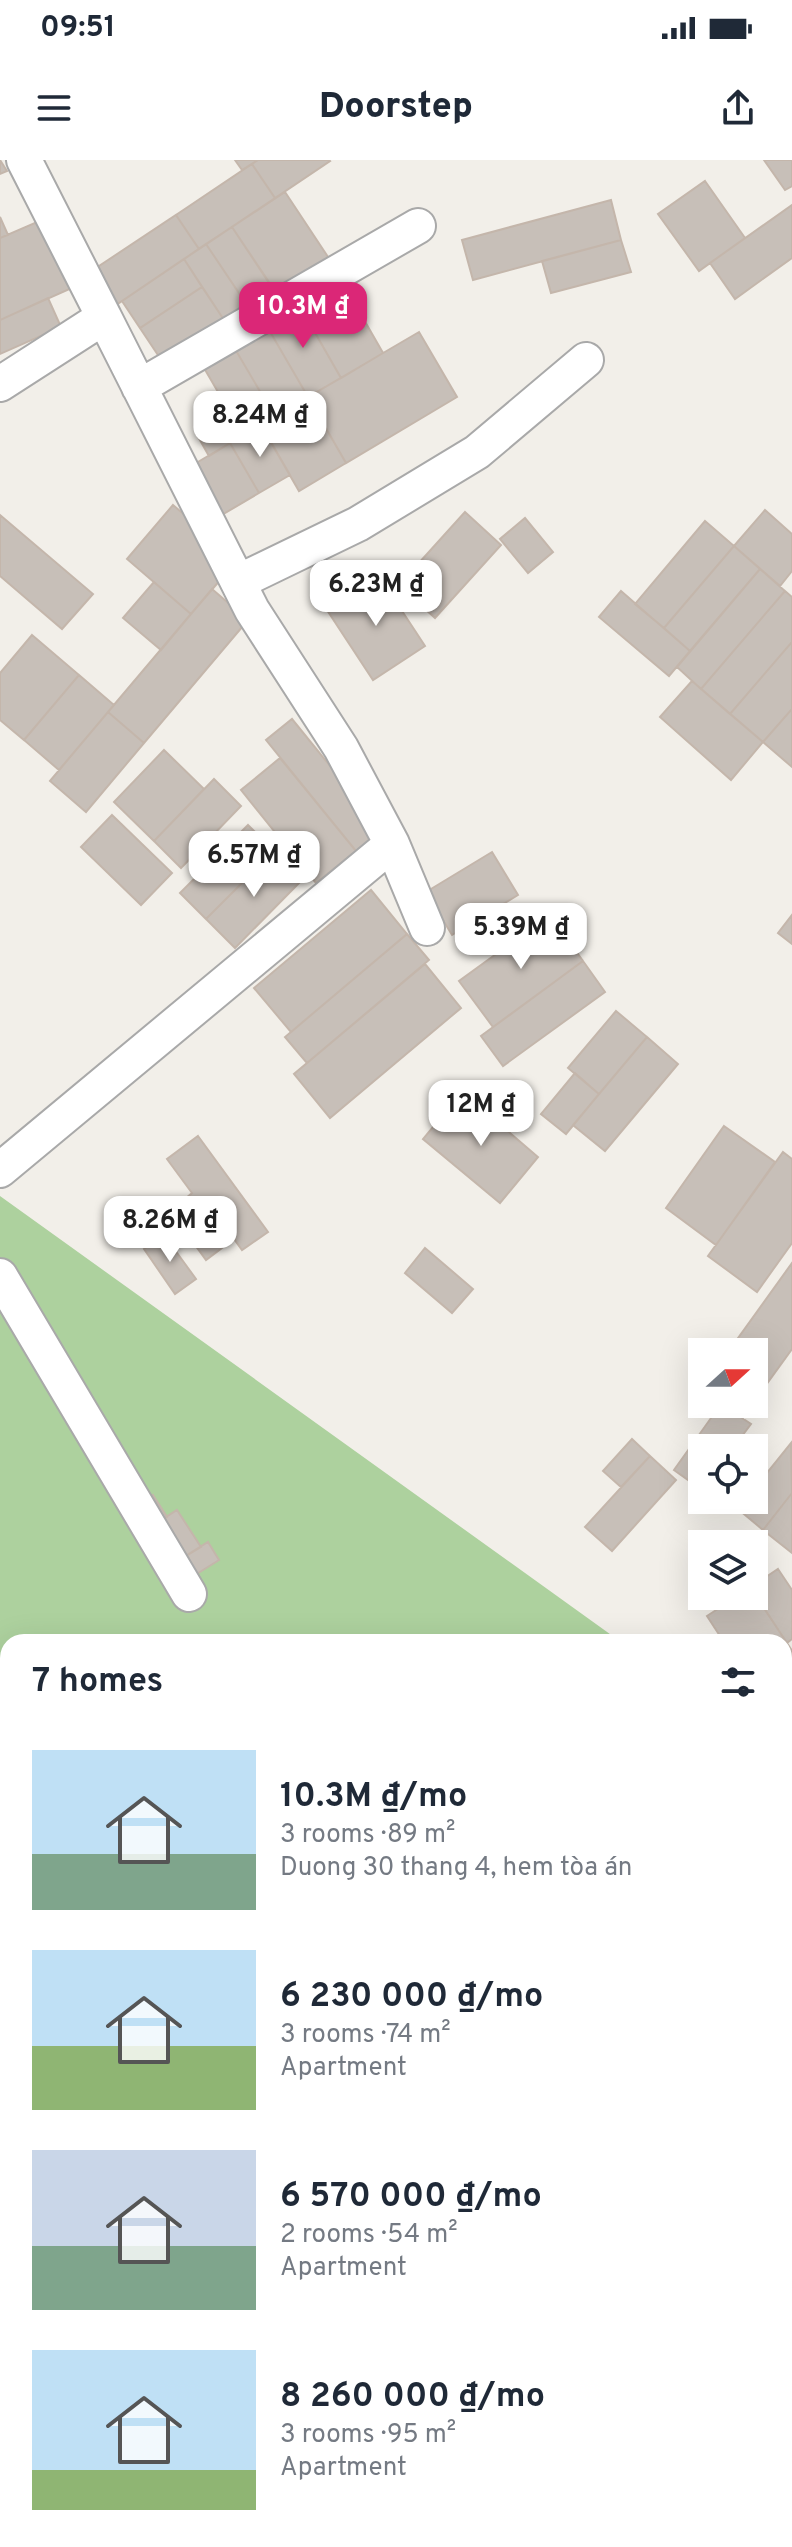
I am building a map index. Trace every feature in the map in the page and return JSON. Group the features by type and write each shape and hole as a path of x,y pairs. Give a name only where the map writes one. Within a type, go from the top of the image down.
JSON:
{"street":[{"path":"24,160 238,582 341,748 392,844 427,928"},
{"path":"139,387 418,226"},
{"path":"0,384 104,317"},
{"path":"238,582 358,524 477,452 586,360"},
{"path":"0,1170 392,844"},
{"path":"0,1276 189,1594"}],"green space":[{"path":"0,1196 610,1634 0,1634"}],"building":[{"path":"0,160 7,171 0,174"},
{"path":"235,160 258,160 242,170"},
{"path":"258,160 330,161 275,198 252,164"},
{"path":"764,160 792,160 792,186 785,190"},
{"path":"252,164 275,198 199,249 176,215"},
{"path":"705,181 745,238 699,271 658,214"},
{"path":"285,192 334,266 281,301 232,227"},
{"path":"611,200 621,240 473,280 462,240"},
{"path":"792,205 792,258 735,299 710,263"},
{"path":"176,215 199,249 116,305 93,270"},
{"path":"0,217 8,235 0,238"},
{"path":"44,219 74,287 0,320 0,238"},
{"path":"232,227 277,294 251,311 206,244"},
{"path":"621,240 631,272 551,293 542,261"},
{"path":"206,244 251,311 228,326 184,259"},
{"path":"184,259 202,287 140,328 122,301"},
{"path":"340,278 383,353 341,378 298,303"},
{"path":"202,287 228,326 166,367 140,328"},
{"path":"48,298 61,327 0,354 0,320"},
{"path":"298,303 341,378 308,397 265,323"},
{"path":"265,323 308,397 275,417 231,342"},
{"path":"419,332 457,397 346,463 308,397"},
{"path":"231,342 275,417 243,435 200,361"},
{"path":"308,397 346,463 299,491 261,425"},
{"path":"222,399 243,435 209,456 196,433"},
{"path":"261,425 290,475 259,493 230,443"},
{"path":"230,443 259,493 215,519 186,469"},
{"path":"173,505 214,540 203,552 227,572 191,614 127,559"},
{"path":"765,510 792,534 792,571 780,586 734,546"},
{"path":"465,512 501,545 435,618 399,585"},
{"path":"0,515 93,594 62,629 0,576"},
{"path":"525,518 553,552 528,573 500,539"},
{"path":"705,521 734,546 664,628 635,604"},
{"path":"734,546 760,569 690,651 664,628"},
{"path":"760,569 785,591 701,689 677,667"},
{"path":"379,576 425,646 373,680 327,610"},
{"path":"154,582 191,614 161,650 123,618"},
{"path":"212,589 248,620 144,743 108,712"},
{"path":"621,591 690,651 669,676 599,617"},
{"path":"785,591 792,597 792,642 730,714 701,689"},
{"path":"32,635 79,675 24,740 0,720 0,673"},
{"path":"792,642 792,709 763,742 730,714"},
{"path":"79,675 114,705 59,770 24,740"},
{"path":"692,681 763,742 731,780 660,717"},
{"path":"792,709 792,767 763,742"},
{"path":"108,712 144,743 86,812 50,781"},
{"path":"292,719 382,830 356,851 266,740"},
{"path":"164,750 204,789 154,841 114,802"},
{"path":"280,758 356,851 316,883 241,790"},
{"path":"214,779 241,806 181,868 154,841"},
{"path":"112,815 172,873 141,905 81,847"},
{"path":"248,825 274,851 206,919 180,893"},
{"path":"274,851 303,879 235,948 206,919"},
{"path":"492,852 518,895 452,935 426,892"},
{"path":"371,890 407,934 291,1032 254,988"},
{"path":"550,915 583,961 493,1027 459,981"},
{"path":"792,915 792,944 778,933"},
{"path":"407,934 429,960 307,1063 285,1037"},
{"path":"583,961 605,992 503,1066 481,1036"},
{"path":"425,964 461,1008 330,1118 294,1074"},
{"path":"616,1011 647,1037 599,1094 568,1068"},
{"path":"647,1037 678,1064 605,1151 573,1125"},
{"path":"575,1073 599,1094 566,1134 541,1114"},
{"path":"462,1092 538,1157 500,1203 423,1139"},
{"path":"724,1126 775,1162 716,1245 666,1208"},
{"path":"198,1136 268,1232 242,1250 234,1239 206,1260 177,1220 192,1209 185,1199 192,1193 167,1159"},
{"path":"783,1152 792,1159 792,1243 757,1292 708,1256"},
{"path":"164,1235 196,1279 175,1294 144,1249"},
{"path":"425,1248 473,1289 452,1313 405,1273"},
{"path":"792,1263 792,1349 768,1382 768,1338 738,1338"},
{"path":"711,1418 742,1418 751,1424 744,1434 700,1434"},
{"path":"632,1439 650,1456 621,1487 603,1471"},
{"path":"791,1443 792,1493 763,1530 744,1514 768,1514 768,1472"},
{"path":"688,1450 688,1480 674,1470"},
{"path":"650,1456 676,1480 612,1551 585,1527"},
{"path":"792,1493 792,1553 768,1534 768,1530 763,1530"},
{"path":"153,1495 167,1517 152,1526 139,1504"},
{"path":"177,1510 201,1547 176,1562 152,1526"},
{"path":"208,1542 219,1560 187,1580 176,1562"},
{"path":"778,1569 792,1590 792,1634 781,1634 765,1610 768,1610 768,1576"},
{"path":"716,1610 765,1610 781,1634 719,1634 707,1616"}]}
